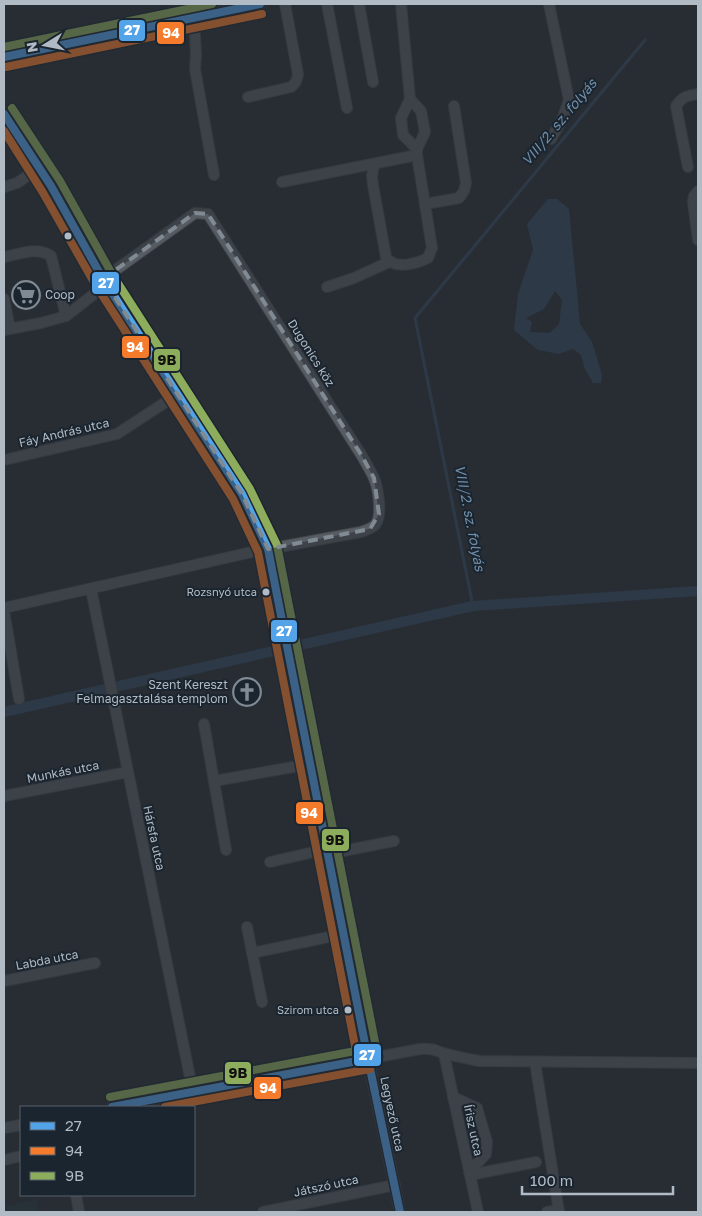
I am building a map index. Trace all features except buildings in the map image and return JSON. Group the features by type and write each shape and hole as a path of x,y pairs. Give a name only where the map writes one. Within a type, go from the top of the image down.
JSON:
{"street":[{"path":"4,57 260,4"},
{"path":"248,97 291,87 297,80 298,74 285,4"},
{"path":"327,4 347,108"},
{"path":"359,4 374,82"},
{"path":"374,164 373,185 386,257 389,262 398,266 428,258 432,248 417,152 404,135 401,118 410,99 400,4"},
{"path":"549,4 569,100 562,120 551,139"},
{"path":"194,17 195,69 214,175"},
{"path":"688,167 676,106 681,99 698,94"},
{"path":"410,99 421,111 425,132 417,152"},
{"path":"425,204 459,198 464,191 466,183 454,106"},
{"name":"Legyező utca","path":"4,114 8,128 39,168 105,282 242,494 268,549 368,1059 400,1212"},
{"path":"282,182 374,164 417,152"},
{"path":"4,187 17,183 39,168"},
{"path":"698,191 694,196 693,202 698,240"},
{"name":"Dugonics köz","path":"105,282 195,213 208,214 362,456 374,478 377,488 379,514 375,525 361,532 268,549"},
{"path":"4,257 35,250 45,252 51,256 66,316"},
{"path":"327,287 354,278 389,262"},
{"path":"4,299 7,329 66,316 98,291 105,282"},
{"name":"Fáy András utca","path":"4,460 117,434 178,394"},
{"path":"19,699 4,610 268,549"},
{"name":"Hársfa utca","path":"92,589 193,1092"},
{"path":"204,724 226,850"},
{"path":"214,781 310,764"},
{"name":"Munkás utca","path":"4,796 128,772"},
{"path":"270,862 394,841"},
{"path":"247,927 262,1002"},
{"path":"252,953 344,934"},
{"name":"Labda utca","path":"4,981 95,963"},
{"path":"117,1106 429,1048 444,1054 479,1062 698,1063"},
{"name":"Írisz utca","path":"444,1054 478,1212"},
{"path":"535,1062 559,1211 547,1212"},
{"path":"453,1097 477,1108 487,1142 486,1154 470,1173"},
{"path":"4,1128 20,1125"},
{"path":"4,1160 20,1156"},
{"path":"470,1173 536,1162"},
{"name":"Játszó utca","path":"263,1212 395,1185"},
{"path":"76,1196 79,1212"}],"path":[{"path":"4,44 190,4"}],"highlighted area":[{"path":"195,213 208,214 362,456 374,478 379,514 370,529 268,549 242,494 103,279"}],"shaded area":[{"path":"36,1199 39,1212 4,1212 4,1207"}],"water":[{"path":"548,199 557,199 569,209 580,324 592,342 602,375 601,383 593,383 585,369 581,355 573,349 559,354 538,350 514,330 518,294 533,250 527,224","holes":["555,291 562,300 559,324 550,333 530,332 532,322 526,318 544,309"]}],"waterway":[{"name":"VIII/2. sz. folyás","path":"473,606 415,318 645,40"},
{"name":"VIII/2. sz. folyás","path":"4,712 473,606 698,591"}],"transit line":[{"name":"9B","path":"4,47 212,4"},
{"name":"27","path":"4,57 260,4"},
{"name":"94","path":"6,67 262,14"},
{"name":"9B","path":"12,108 60,181 112,274 250,489 277,545 378,1057"},
{"name":"27","path":"4,114 51,186 103,279 242,494 268,549 368,1059 400,1212"},
{"name":"94","path":"4,131 42,191 95,284 233,499 258,552 358,1061"},
{"name":"9B","path":"110,1097 366,1049"},
{"name":"27","path":"117,1106 368,1059"},
{"name":"94","path":"170,1106 370,1069"}],"place":[{"name":"Coop","path":"26,295"},
{"name":"Rozsnyó utca","path":"266,592"},
{"name":"Szent Kereszt Felmagasztalása templom","path":"247,692"},
{"name":"Szirom utca","path":"348,1010"}]}
